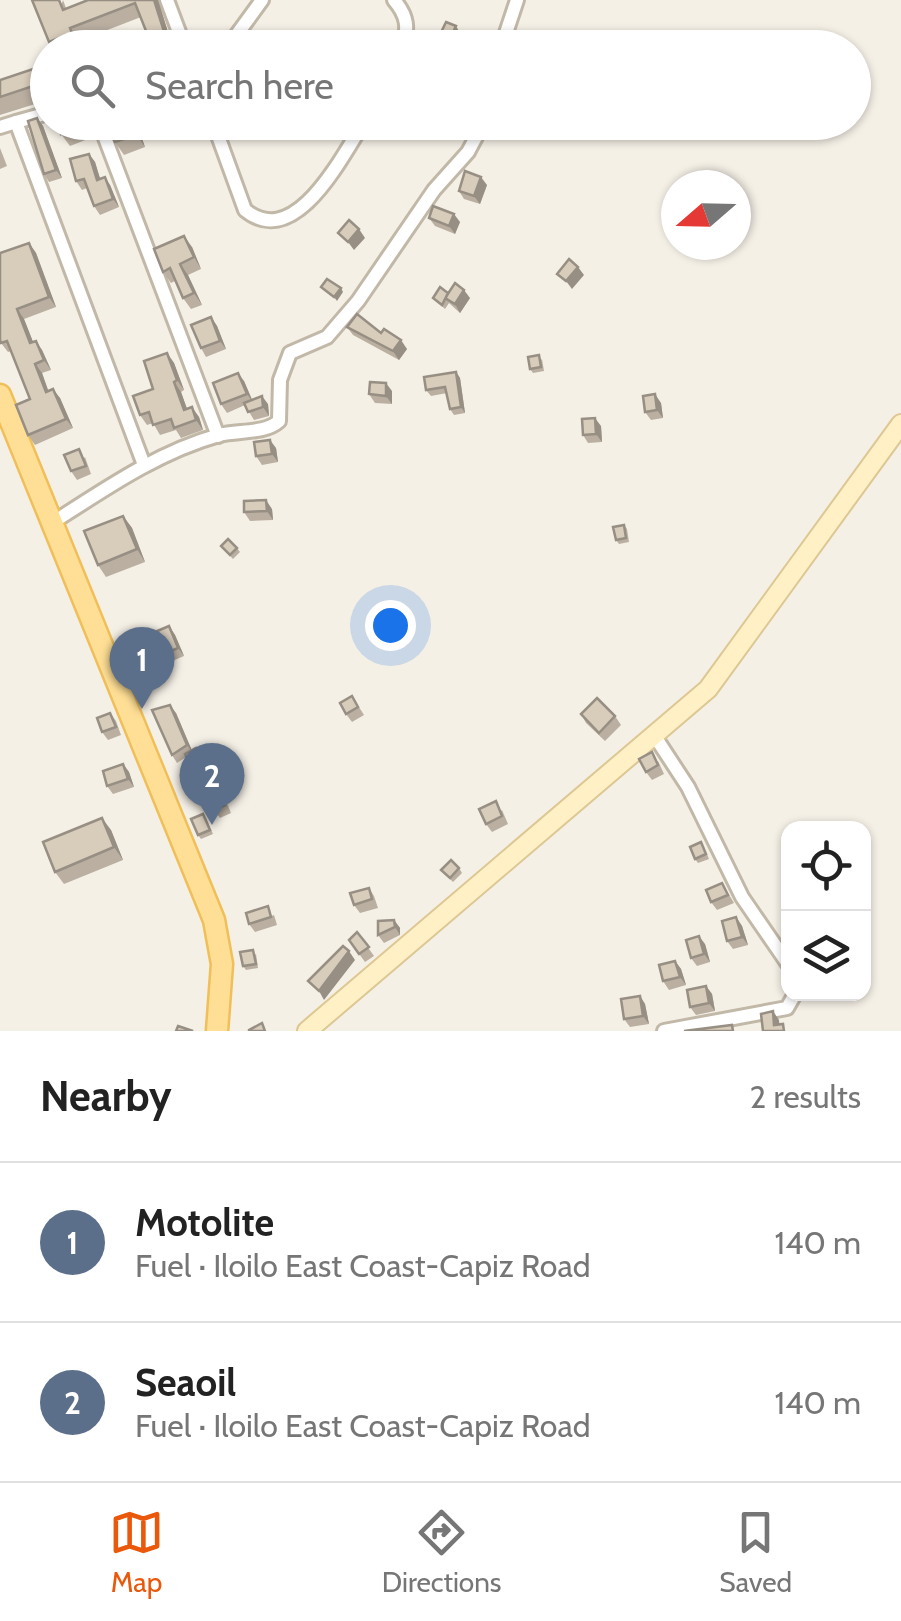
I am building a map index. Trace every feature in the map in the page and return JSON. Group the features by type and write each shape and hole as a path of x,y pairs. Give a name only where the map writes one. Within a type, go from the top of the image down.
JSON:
{"main road":[{"path":"0,395 214,920 222,964 217,1031"}],"street":[{"path":"166,0 177,30"},
{"path":"240,30 262,0"},
{"path":"394,0 404,13 405,30"},
{"path":"507,30 518,0"},
{"path":"0,127 30,118"},
{"path":"16,122 144,464"},
{"path":"106,140 218,436"},
{"path":"219,140 244,210 273,221 301,213 352,140"},
{"path":"52,523 144,464 218,436 272,428 279,421 280,380 290,353 327,337 358,301 434,190 474,140"},
{"path":"307,1031 708,689 901,424"},
{"path":"654,735 688,787 742,897 781,954"},
{"path":"664,1031 788,1008 792,1001"}],"building":[{"path":"32,0 59,0 63,10 88,0 154,0 163,30 146,30 135,3 71,30 44,30"},
{"path":"446,22 456,26 454,30 442,30"},
{"path":"30,70 30,87 0,97 0,80"},
{"path":"34,140 45,140 56,170 44,174"},
{"path":"89,154 97,180 105,177 113,199 94,206 84,179 76,181 70,159"},
{"path":"465,171 481,177 474,196 459,191"},
{"path":"433,206 454,214 449,226 429,218"},
{"path":"349,220 359,229 348,242 338,233"},
{"path":"184,236 194,257 180,264 194,293 183,298 170,268 163,272 154,249"},
{"path":"29,243 49,297 17,309 30,343 36,341 44,360 35,364 46,392 53,389 66,419 28,435 16,405 30,399 7,341 0,340 0,253"},
{"path":"569,259 578,267 566,281 557,274"},
{"path":"327,279 341,288 334,297 321,287"},
{"path":"455,283 464,290 455,304 445,298"},
{"path":"440,287 448,293 442,305 433,298"},
{"path":"357,314 381,333 384,329 401,340 393,351 347,327"},
{"path":"211,317 220,341 201,348 191,325"},
{"path":"167,353 184,410 192,407 196,420 174,428 171,419 153,425 149,412 140,415 133,396 153,389 144,361"},
{"path":"539,355 541,367 530,369 528,357"},
{"path":"456,372 461,407 450,409 445,387 426,390 424,377"},
{"path":"238,373 247,394 221,404 213,383"},
{"path":"370,382 386,383 386,396 369,394"},
{"path":"655,394 657,410 645,412 643,396"},
{"path":"262,396 263,407 248,412 244,403"},
{"path":"595,418 596,434 583,435 582,419"},
{"path":"270,440 272,454 256,456 254,442"},
{"path":"79,449 86,466 71,471 64,455"},
{"path":"266,500 267,511 244,512 244,501"},
{"path":"123,516 137,549 98,565 84,531"},
{"path":"624,525 626,538 616,540 613,527"},
{"path":"228,539 237,548 230,555 221,546"},
{"path":"169,626 178,648 157,657 148,635"},
{"path":"352,696 358,707 346,714 340,703"},
{"path":"597,698 615,716 599,733 581,714"},
{"path":"170,705 187,745 172,755 152,710"},
{"path":"110,713 116,727 102,732 97,718"},
{"path":"196,748 202,759 191,766 185,754"},
{"path":"652,752 658,765 646,772 639,759"},
{"path":"123,764 128,779 107,786 103,771"},
{"path":"218,788 225,805 214,810 207,792"},
{"path":"496,801 502,816 486,824 479,809"},
{"path":"203,814 210,830 198,835 191,819"},
{"path":"102,818 114,847 55,872 43,842"},
{"path":"701,842 706,854 695,859 690,847"},
{"path":"451,860 459,868 450,878 441,870"},
{"path":"722,883 728,895 711,902 706,890"},
{"path":"369,888 372,899 354,905 350,893"},
{"path":"268,906 271,917 249,924 246,913"},
{"path":"736,917 742,937 727,941 722,921"},
{"path":"394,920 395,927 378,935 378,921"},
{"path":"357,932 369,947 359,954 349,940"},
{"path":"699,936 704,954 691,958 686,940"},
{"path":"343,946 349,951 319,991 308,981"},
{"path":"253,950 256,964 243,966 240,952"},
{"path":"675,961 680,977 663,981 659,965"},
{"path":"706,986 709,1003 690,1007 687,990"},
{"path":"640,996 643,1016 624,1019 621,999"},
{"path":"773,1011 774,1025 783,1024 784,1031 763,1031 761,1014"},
{"path":"262,1023 265,1031 249,1031 249,1030"},
{"path":"732,1025 733,1031 684,1031"}],"place":[{"name":"Motolite","path":"142,709"},
{"name":"Seaoil","path":"212,825"}]}
